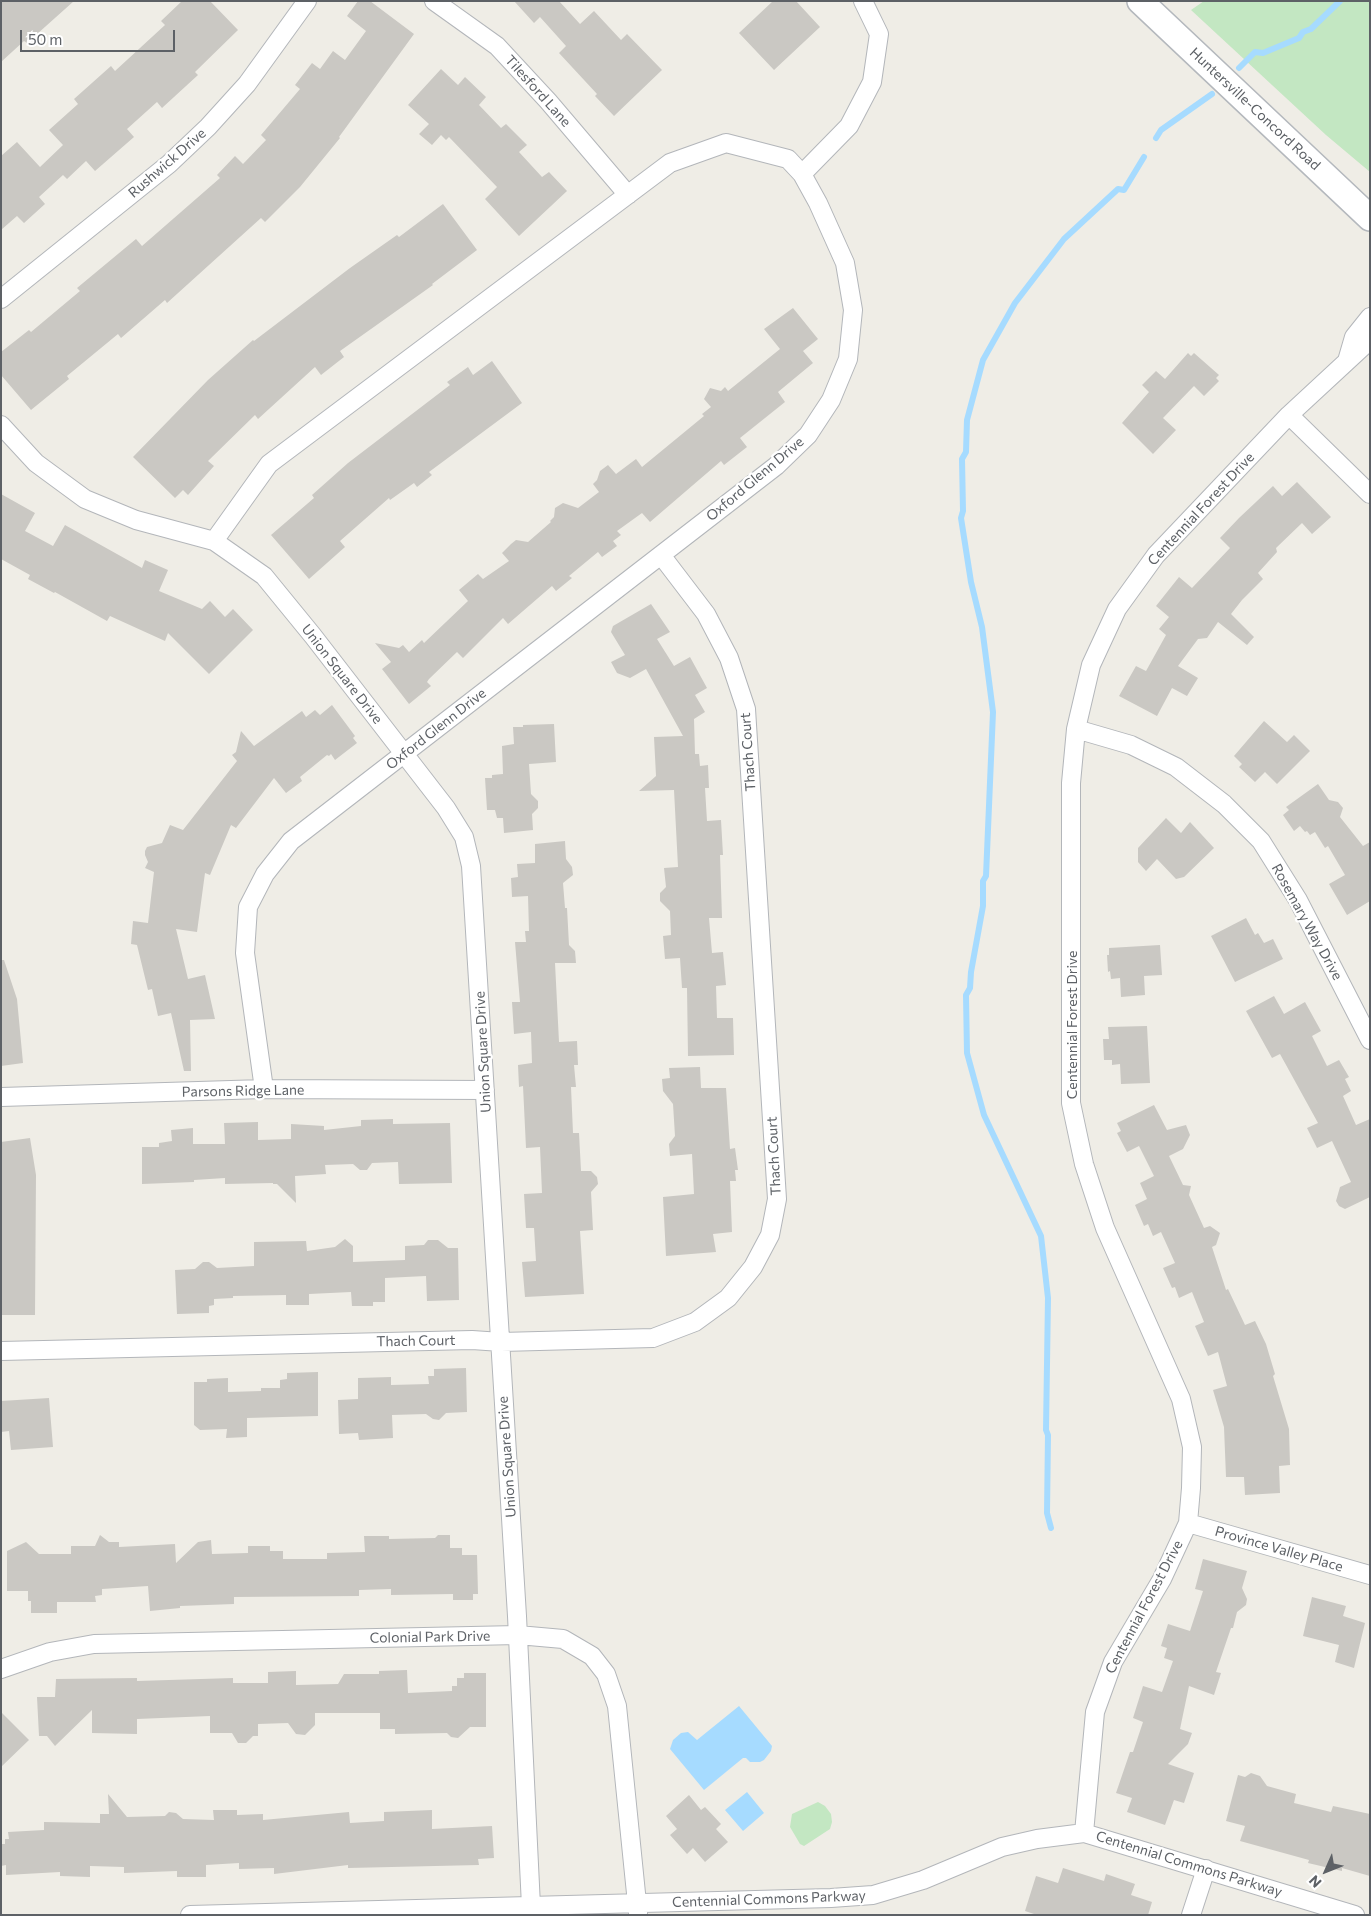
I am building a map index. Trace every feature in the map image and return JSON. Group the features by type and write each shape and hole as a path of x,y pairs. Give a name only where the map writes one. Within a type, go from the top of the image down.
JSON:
{"main road":[{"name":"Huntersville-Concord Road","path":"1140,1 1370,218"}],"street":[{"name":"Rushwick Drive","path":"1,299 169,164 208,127 247,84 307,1"},
{"name":"Tilesford Lane","path":"434,1 497,46 548,101 628,196"},
{"path":"802,174 849,126 872,82 879,34 863,1"},
{"name":"Oxford Glenn Drive","path":"214,540 269,464 670,163 726,142 788,159 802,174 818,203 845,263 853,310 848,359 830,400 808,435 776,466 291,841 265,874 248,907 245,953 264,1089"},
{"path":"1347,362 1354,337 1370,317"},
{"name":"Centennial Forest Drive","path":"1084,1833 1095,1712 1113,1662 1162,1578 1188,1523 1192,1488 1192,1447 1181,1399 1105,1228 1084,1164 1071,1103 1071,783 1076,730 1091,665 1117,609 1156,555 1289,415 1370,340"},
{"path":"1289,415 1370,494"},
{"name":"Union Square Drive","path":"1,425 36,463 85,498 136,520 214,540 264,576 314,636 446,808 464,837 471,866 501,1342 531,1906"},
{"name":"Thach Court","path":"1,1351 472,1340 501,1342 653,1338 695,1322 728,1298 753,1267 770,1235 777,1199 746,709 728,658 706,614 662,555"},
{"name":"Rosemary Way Drive","path":"1076,730 1131,745 1176,767 1224,804 1261,841 1298,900 1370,1040"},
{"name":"Parsons Ridge Lane","path":"1,1097 264,1089 485,1090"},
{"name":"Province Valley Place","path":"1188,1523 1370,1575"},
{"name":"Colonial Park Drive","path":"2,1667 50,1652 94,1644 518,1635 563,1639 592,1656 606,1674 617,1706 638,1909"},
{"name":"Centennial Commons Parkway","path":"190,1915 531,1906 638,1909 873,1895 923,1880 1002,1847 1037,1839 1084,1833 1355,1915"},
{"path":"1191,1915 1206,1870"}],"green space":[{"path":"1204,1 1370,1 1370,172 1326,135 1191,10"},
{"path":"818,1802 825,1806 831,1814 832,1822 830,1829 804,1846 800,1844 790,1827 792,1814"}],"water":[{"path":"739,1706 772,1746 771,1751 760,1762 750,1762 743,1758 704,1790 670,1749 673,1740 681,1733 688,1732 697,1740"},
{"path":"747,1792 764,1813 743,1831 725,1810"}],"building":[{"path":"1,1 74,1 27,43 24,41 1,62"},
{"path":"182,1 210,1 238,30 195,72 198,75 162,108 157,102 127,129 134,137 95,171 86,161 67,179 63,175 39,197 45,204 24,223 17,216 1,230 1,156 17,142 40,167 63,145 49,130 78,104 74,99 111,66 115,71 165,25 161,21"},
{"path":"358,1 370,1 414,34 340,138 300,187 265,222 261,218 167,303 165,300 121,338 118,334 67,376 69,379 31,410 1,375 1,352 29,330 31,332 80,291 77,288 136,239 142,246 220,178 217,175 235,156 243,164 266,140 261,135 300,89 295,85 312,63 320,69 333,51 345,60 366,31 347,16"},
{"path":"514,1 559,1 580,24 594,11 621,40 627,34 662,70 614,116 595,96 597,94 559,53 566,46 540,17 534,23"},
{"path":"773,1 796,1 820,27 774,70 739,33"},
{"path":"441,69 458,85 465,77 486,97 479,105 501,128 506,124 527,145 519,152 542,177 549,172 567,191 519,236 485,199 497,187 449,137 446,140 441,135 432,145 419,134 429,124 408,105"},
{"path":"443,204 477,250 433,285 340,351 344,357 321,375 315,367 258,419 255,415 208,461 214,466 188,495 183,490 175,498 133,457 208,380 253,340 350,268 397,235 399,237"},
{"path":"793,308 818,339 803,351 813,363 778,392 785,402 740,438 747,447 724,465 721,461 650,522 642,513 617,531 621,535 613,541 617,546 602,557 598,552 569,576 572,578 556,591 552,586 508,624 503,618 463,658 457,652 429,679 427,682 431,686 409,704 382,669 391,662 375,643 399,648 403,645 409,652 422,640 424,643 468,601 459,590 478,574 483,579 509,561 502,553 511,544 516,540 528,542 551,522 554,517 555,508 563,503 578,508 599,492 593,484 597,480 600,471 608,465 616,474 636,459 642,467 704,416 702,414 711,407 704,399 710,388 721,391 725,387 728,391 780,349 764,329"},
{"path":"1188,353 1191,356 1194,353 1219,375 1216,378 1219,381 1204,396 1194,386 1163,418 1176,430 1153,454 1122,423 1149,392 1142,385 1156,371 1165,379"},
{"path":"492,361 522,403 429,472 432,475 417,487 414,483 390,500 389,498 340,541 345,547 309,579 271,535 314,498 312,495 348,463 450,385 447,382 468,367 473,375"},
{"path":"1297,482 1331,517 1312,534 1302,523 1276,548 1277,552 1258,573 1263,579 1231,614 1254,637 1247,645 1218,622 1207,638 1198,639 1178,666 1198,678 1187,696 1172,688 1157,716 1119,696 1136,666 1146,671 1166,635 1159,629 1169,617 1156,606 1179,577 1192,588 1230,548 1220,538 1239,518 1273,486 1282,496"},
{"path":"1,494 35,513 25,531 53,546 65,525 142,568 145,560 168,570 159,591 202,609 210,601 225,617 233,609 253,630 209,674 168,633 165,641 110,616 107,621 28,579 30,575 1,559"},
{"path":"651,604 670,632 657,639 674,666 690,657 707,688 695,695 705,712 694,719 695,754 699,754 700,766 708,765 709,788 705,788 707,821 721,820 723,855 720,855 722,918 709,918 712,953 723,952 726,985 716,986 717,1018 733,1018 734,1055 688,1056 687,988 682,988 680,958 665,959 663,936 671,935 670,911 660,901 660,893 666,887 664,868 678,867 674,790 639,791 656,776 654,737 683,736 646,669 630,678 617,673 611,662 625,655 611,632 613,626"},
{"path":"332,705 355,736 353,738 357,743 335,760 331,754 327,755 300,777 302,781 286,793 274,778 236,828 231,825 210,875 205,873 197,932 176,929 188,979 205,975 215,1019 190,1020 191,1071 184,1071 171,1013 158,1016 152,989 148,990 137,945 131,944 133,921 148,923 154,872 145,868 148,862 145,851 147,847 162,843 170,825 183,830 237,761 232,755 236,752 241,731 254,746 302,711 306,717 315,710 320,715"},
{"path":"1264,721 1287,742 1294,735 1310,751 1277,784 1265,772 1255,782 1239,767 1242,764 1234,756"},
{"path":"554,724 556,762 529,764 531,794 538,801 538,808 532,814 533,830 504,833 503,818 497,818 495,810 487,810 485,778 492,778 492,775 503,774 502,746 514,744 513,727"},
{"path":"1318,784 1329,800 1338,802 1343,808 1340,817 1363,846 1370,842 1370,901 1347,915 1329,884 1345,875 1328,846 1325,848 1315,832 1310,835 1300,826 1294,831 1283,815 1289,810 1286,807"},
{"path":"1166,818 1181,833 1190,822 1214,848 1184,877 1176,879 1157,859 1146,871 1138,862 1138,848"},
{"path":"565,841 566,859 572,867 573,875 563,883 565,908 567,908 569,945 575,951 576,963 555,963 559,1042 577,1041 578,1065 574,1065 576,1087 571,1087 573,1133 579,1133 581,1171 591,1171 597,1177 598,1184 591,1192 593,1230 580,1231 584,1294 525,1297 522,1262 536,1261 534,1228 526,1228 524,1194 542,1193 540,1147 526,1148 523,1086 519,1087 518,1065 532,1063 531,1032 514,1034 512,1002 520,1002 515,942 526,942 525,931 529,931 528,896 512,897 511,878 518,877 517,864 535,863 535,844"},
{"path":"1246,918 1255,935 1258,933 1264,943 1273,939 1283,959 1235,982 1211,936"},
{"path":"1160,945 1162,975 1144,976 1145,995 1121,997 1120,978 1111,979 1110,971 1108,972 1107,955 1109,955 1109,948"},
{"path":"1,960 4,960 17,999 23,1063 1,1066"},
{"path":"1274,996 1284,1014 1305,1002 1321,1031 1312,1036 1327,1066 1339,1060 1349,1077 1345,1079 1351,1091 1343,1096 1356,1125 1370,1119 1370,1197 1345,1209 1339,1206 1336,1201 1340,1187 1351,1182 1332,1141 1317,1148 1307,1128 1318,1123 1280,1054 1272,1058 1246,1011"},
{"path":"1147,1026 1150,1083 1121,1084 1120,1064 1112,1065 1112,1060 1104,1060 1103,1039 1109,1039 1108,1027"},
{"path":"700,1067 701,1088 726,1088 730,1149 735,1148 738,1170 735,1170 736,1181 730,1181 732,1232 713,1234 716,1252 666,1256 663,1197 694,1194 692,1154 670,1156 669,1144 675,1136 673,1104 663,1091 662,1079 670,1078 669,1068"},
{"path":"1154,1105 1167,1130 1186,1125 1190,1135 1183,1149 1169,1156 1183,1185 1191,1186 1189,1195 1204,1228 1210,1226 1220,1233 1216,1245 1212,1247 1226,1290 1228,1289 1245,1325 1255,1321 1266,1344 1275,1374 1273,1376 1289,1429 1290,1465 1279,1466 1280,1493 1245,1495 1244,1477 1226,1477 1224,1427 1213,1390 1227,1386 1218,1352 1208,1356 1195,1326 1204,1322 1192,1292 1179,1298 1175,1287 1172,1288 1163,1268 1175,1263 1161,1232 1153,1236 1148,1224 1144,1226 1135,1205 1147,1199 1140,1183 1154,1176 1139,1146 1127,1152 1117,1133 1121,1131 1117,1123"},
{"path":"393,1119 393,1124 450,1123 452,1183 399,1184 398,1162 372,1163 367,1170 360,1170 353,1164 325,1165 326,1174 295,1176 296,1203 277,1184 273,1183 225,1184 225,1178 194,1180 194,1182 142,1184 142,1147 159,1147 159,1143 172,1141 171,1130 193,1128 193,1144 225,1144 224,1123 258,1122 258,1140 291,1139 291,1124 324,1126 324,1130 361,1126 361,1120"},
{"path":"30,1138 36,1175 35,1315 1,1315 1,1142"},
{"path":"345,1239 353,1246 353,1262 405,1260 405,1246 424,1245 428,1240 438,1240 448,1248 458,1248 459,1300 427,1301 426,1276 385,1278 385,1302 373,1302 373,1306 352,1306 351,1292 309,1294 309,1305 286,1305 286,1295 233,1296 233,1298 214,1299 214,1305 209,1306 209,1313 177,1314 175,1270 195,1269 203,1262 209,1262 217,1268 254,1266 254,1242 306,1241 307,1251 335,1247"},
{"path":"466,1368 467,1412 446,1413 439,1420 433,1419 426,1414 392,1415 393,1438 359,1440 358,1433 339,1434 338,1400 358,1399 358,1378 391,1377 391,1385 429,1384 428,1376 434,1376 434,1369"},
{"path":"318,1372 318,1416 247,1418 247,1437 226,1438 227,1429 200,1430 194,1425 194,1382 207,1382 207,1379 228,1378 228,1392 261,1391 261,1388 280,1388 280,1380 287,1379 287,1373"},
{"path":"49,1398 53,1447 11,1450 9,1431 1,1432 1,1401"},
{"path":"100,1535 109,1542 119,1542 119,1547 175,1544 176,1563 198,1542 211,1540 212,1554 248,1553 248,1546 270,1546 270,1551 283,1551 283,1559 327,1559 327,1553 365,1552 364,1536 389,1536 389,1539 435,1538 438,1535 450,1535 450,1548 462,1548 462,1555 477,1555 478,1594 473,1594 473,1600 453,1600 453,1594 391,1595 391,1589 359,1590 359,1596 234,1597 234,1604 180,1606 180,1608 150,1611 148,1586 102,1589 102,1595 95,1596 96,1602 57,1602 57,1613 31,1613 31,1601 28,1601 28,1591 7,1591 7,1551 26,1542 39,1554 71,1554 71,1546 95,1546"},
{"path":"1203,1559 1247,1571 1242,1588 1247,1599 1246,1605 1237,1612 1233,1628 1231,1628 1216,1672 1221,1673 1214,1695 1189,1686 1180,1729 1192,1733 1188,1744 1168,1764 1194,1773 1184,1803 1174,1800 1165,1825 1127,1812 1132,1798 1116,1793 1143,1722 1133,1718 1143,1686 1162,1692 1173,1661 1164,1658 1167,1648 1161,1646 1168,1624 1190,1631 1203,1591 1195,1589"},
{"path":"1312,1597 1346,1606 1343,1616 1365,1623 1354,1668 1335,1662 1339,1645 1303,1636"},
{"path":"407,1670 408,1693 452,1691 452,1686 457,1686 457,1678 464,1678 464,1673 486,1673 486,1727 470,1727 458,1738 451,1737 447,1733 395,1734 395,1729 380,1729 380,1713 315,1713 315,1725 305,1735 296,1734 288,1723 258,1724 258,1736 253,1736 246,1743 238,1743 232,1733 210,1733 210,1716 137,1719 137,1734 92,1733 92,1710 55,1746 47,1736 39,1736 37,1697 55,1697 56,1679 137,1678 137,1681 233,1678 233,1683 268,1683 268,1672 296,1671 296,1685 338,1684 344,1674 379,1674 379,1671"},
{"path":"1,1712 29,1740 1,1767"},
{"path":"1251,1773 1260,1776 1267,1786 1296,1794 1294,1803 1331,1812 1333,1806 1370,1814 1370,1876 1342,1868 1342,1871 1308,1863 1309,1860 1240,1841 1245,1826 1226,1821 1238,1775 1245,1777"},
{"path":"108,1794 127,1817 165,1816 169,1812 176,1813 183,1819 214,1820 213,1810 237,1810 237,1815 263,1814 263,1820 349,1812 350,1823 384,1821 384,1812 432,1810 432,1829 492,1826 494,1858 478,1859 479,1865 348,1868 348,1865 274,1874 274,1868 239,1869 239,1863 206,1865 206,1877 177,1877 177,1871 124,1873 124,1867 90,1866 90,1877 60,1876 60,1872 6,1875 6,1865 1,1866 1,1844 5,1844 5,1839 9,1839 8,1832 44,1830 44,1822 100,1823 100,1814 109,1814"},
{"path":"689,1795 701,1810 705,1807 721,1824 716,1829 728,1842 705,1862 693,1848 687,1854 670,1835 677,1829 666,1816"},
{"path":"1063,1868 1104,1881 1106,1874 1135,1884 1131,1895 1152,1902 1148,1915 1037,1915 1025,1911 1036,1876 1058,1883"}],"waterway":[{"path":"1239,68 1255,52 1263,53 1299,38 1303,32 1311,29 1340,1"},
{"path":"1156,138 1161,130 1212,94"},
{"path":"1051,1528 1047,1513 1048,1298 1041,1236 984,1115 967,1053 966,995 970,988 971,972 983,906 983,881 986,876 993,712 982,627 971,582 961,518 963,511 962,459 966,452 967,420 983,360 1015,303 1064,239 1118,189 1124,190 1144,157"}]}
